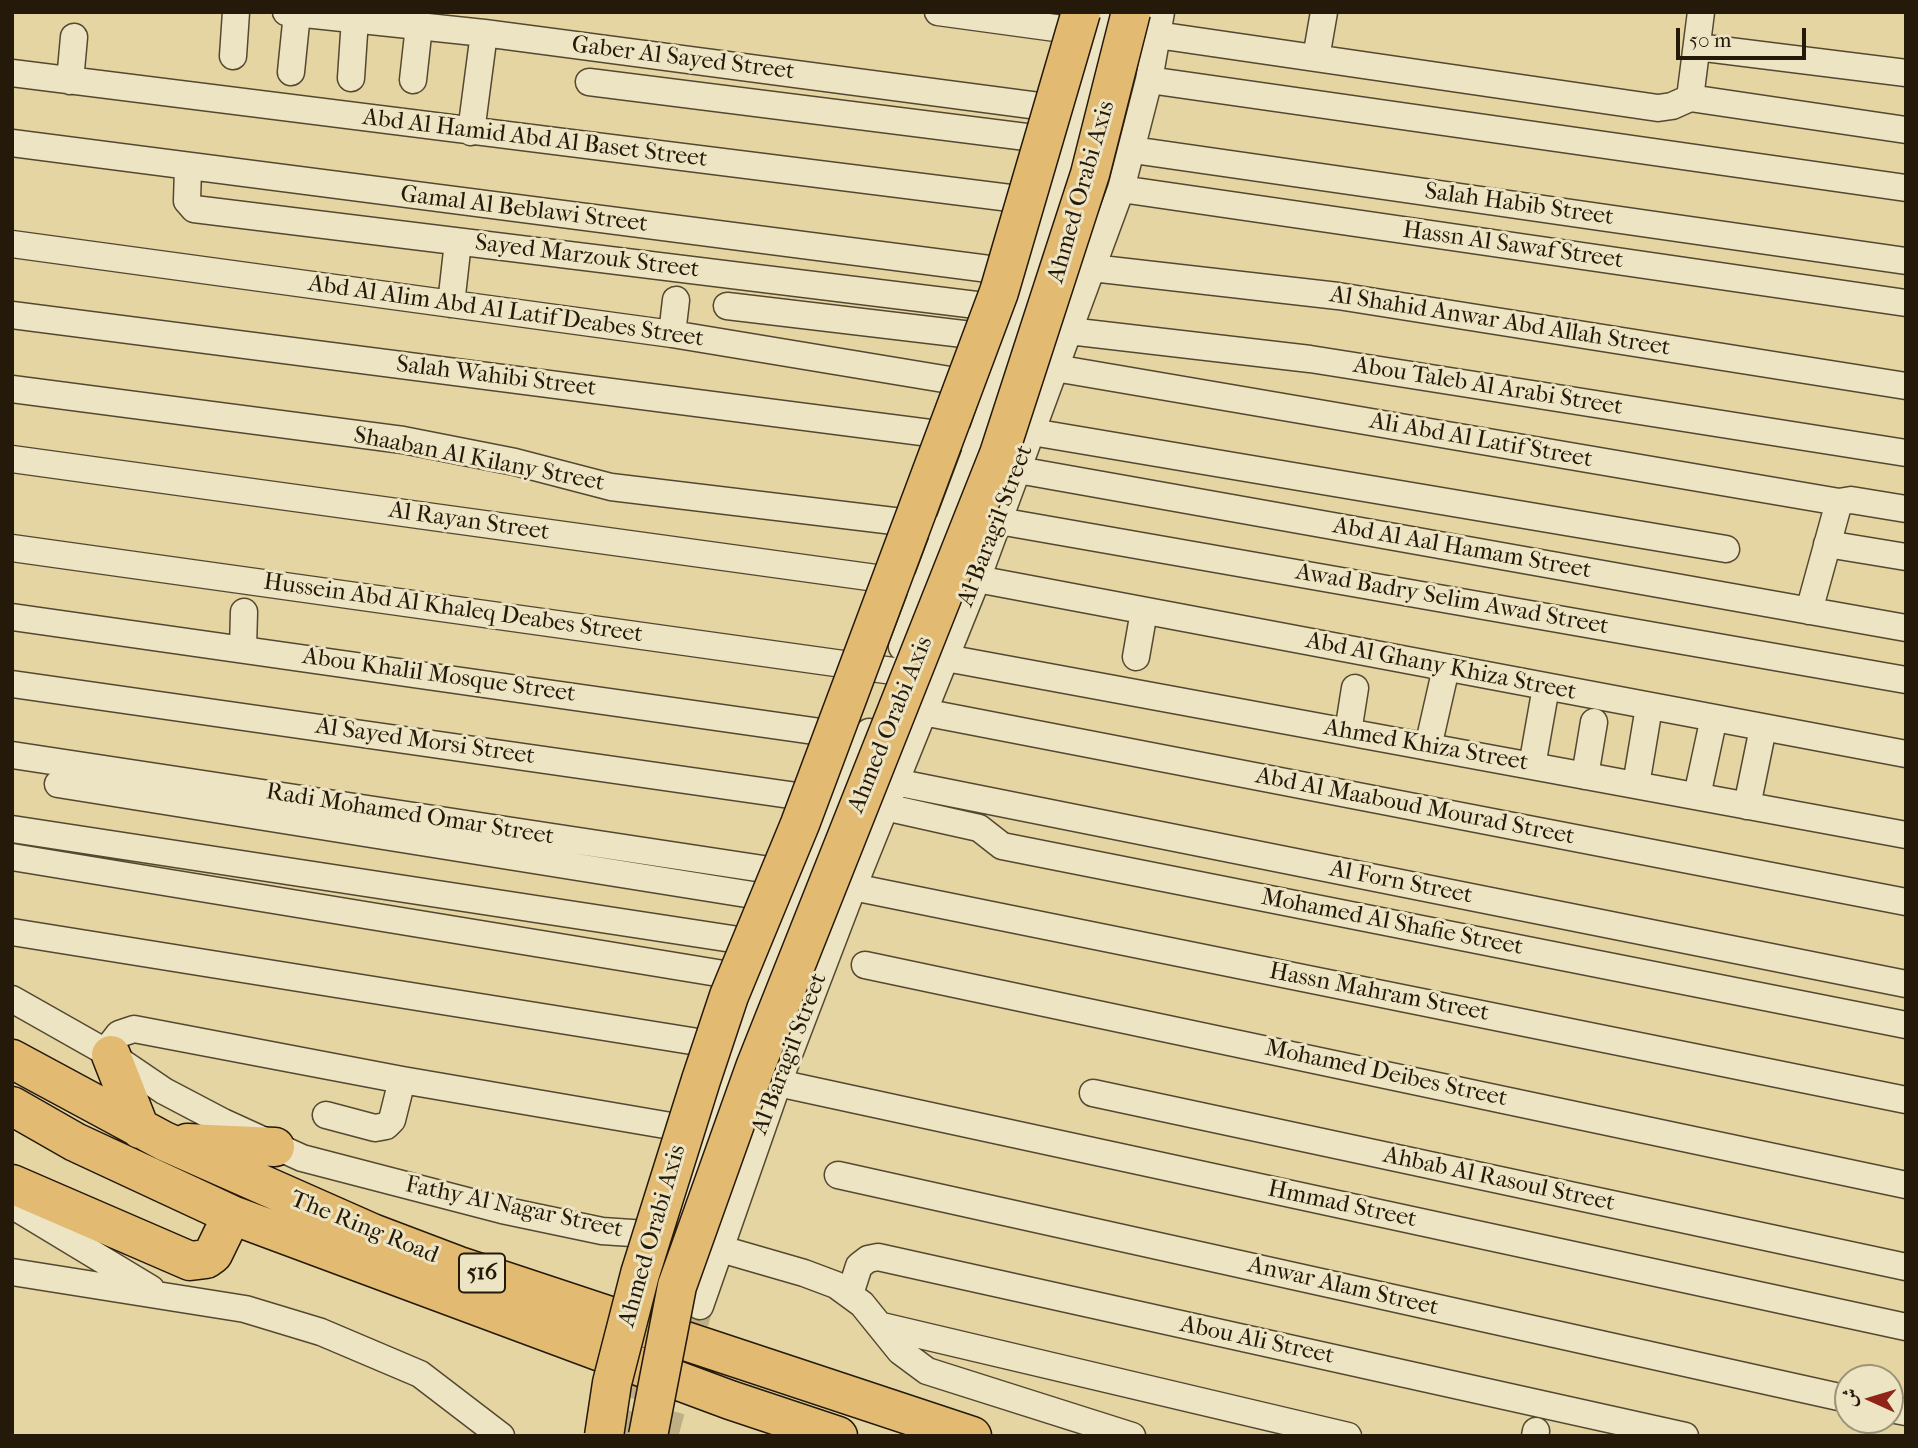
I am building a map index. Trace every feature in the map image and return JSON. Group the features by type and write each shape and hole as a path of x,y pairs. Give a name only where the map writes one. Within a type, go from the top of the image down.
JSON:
{"highway":[{"name":"Ahmed Orabi Axis","path":"604,1436 612,1383 640,1274 729,996 800,824 999,292 1094,19"},
{"name":"Ahmed Orabi Axis","path":"648,1436 677,1286 756,1065 999,454 1090,174 1150,20"},
{"path":"108,1054 152,1135 275,1147"},
{"name":"The Ring Road","path":"12,1059 152,1135 303,1204 459,1266 972,1436"},
{"name":"The Ring Road","path":"12,1106 75,1142 232,1215 730,1400 838,1436"},
{"path":"12,1184 190,1261 206,1259 213,1254 232,1215"}],"street":[{"path":"233,56 236,12"},
{"path":"938,12 1094,19"},
{"path":"1316,58 1324,12"},
{"path":"1690,98 1702,12"},
{"path":"291,72 292,13"},
{"name":"Gaber Al Sayed Street","path":"292,13 362,17 1139,121"},
{"path":"351,78 362,17"},
{"name":"Al Baragil Street","path":"659,1290 710,1133 779,946 893,671 998,388 1058,204 1073,143 1094,19"},
{"path":"1150,20 1316,58 1658,108 1672,106 1690,98 1906,130"},
{"name":"Al Baragil Street","path":"700,1306 778,1083 853,887 977,579 1121,189 1149,80 1150,20"},
{"path":"413,80 419,26"},
{"path":"471,132 484,33"},
{"path":"70,81 74,37"},
{"path":"1697,47 1906,74"},
{"name":"Abd Al Hamid Abd Al Baset Street","path":"12,73 1058,204"},
{"path":"1149,80 1906,188"},
{"path":"589,82 1073,143"},
{"name":"Gamal Al Beblawi Street","path":"12,144 1035,275"},
{"name":"Salah Habib Street","path":"1133,150 1906,261"},
{"name":"Sayed Marzouk Street","path":"188,168 187,201 194,209 1024,310 1071,325"},
{"name":"Hassn Al Sawaf Street","path":"1121,189 1906,303"},
{"path":"451,304 458,242"},
{"name":"Abd Al Alim Abd Al Latif Deabes Street","path":"12,244 672,334 998,388"},
{"name":"Al Shahid Anwar Abd Allah Street","path":"1092,268 1338,296 1906,386"},
{"path":"672,334 676,300"},
{"path":"727,306 1013,340"},
{"name":"Salah Wahibi Street","path":"12,314 980,440"},
{"name":"Abou Taleb Al Arabi Street","path":"1071,325 1310,359 1906,453"},
{"name":"Ali Abd Al Latif Street","path":"1055,368 1839,502 1851,500 1906,509"},
{"name":"Shaaban Al Kilany Street","path":"12,389 403,440 515,462 611,487 947,528"},
{"path":"1032,432 1726,549"},
{"name":"Al Rayan Street","path":"12,458 926,584"},
{"name":"Abd Al Aal Hamam Street","path":"1018,470 1906,628"},
{"path":"1809,611 1839,502"},
{"name":"Awad Badry Selim Awad Street","path":"999,521 1906,680"},
{"path":"1827,544 1906,557"},
{"name":"Hussein Abd Al Khaleq Deabes Street","path":"12,548 893,671"},
{"name":"Abd Al Ghany Khiza Street","path":"977,579 1906,754"},
{"path":"1136,657 1144,611"},
{"path":"243,648 244,612"},
{"name":"Abou Khalil Mosque Street","path":"12,617 866,738"},
{"name":"Ahmed Khiza Street","path":"946,658 1906,835"},
{"path":"1428,747 1446,668"},
{"name":"Al Sayed Morsi Street","path":"12,684 838,802"},
{"path":"1532,766 1546,687"},
{"path":"1348,732 1354,688"},
{"path":"1636,785 1649,707"},
{"name":"Abd Al Maaboud Mourad Street","path":"923,712 1906,902"},
{"path":"1585,776 1594,722"},
{"path":"1747,806 1763,728"},
{"path":"1697,796 1712,731"},
{"name":"Radi Mohamed Omar Street","path":"12,755 807,876"},
{"name":"Al Forn Street","path":"895,782 1906,984"},
{"path":"58,784 796,901"},
{"name":"Mohamed Al Shafie Street","path":"885,807 979,828 1002,846 1906,1025"},
{"path":"12,830 779,946"},
{"path":"12,857 766,981"},
{"name":"Hassn Mahram Street","path":"853,887 1906,1100"},
{"path":"12,932 741,1049"},
{"name":"Mohamed Deibes Street","path":"865,965 1906,1185"},
{"name":"Fathy Al Nagar Street","path":"12,999 108,1054 164,1091 275,1147 332,1166 502,1210 602,1231 676,1236 812,1275 850,1294 883,1326 900,1352 927,1371 1132,1436"},
{"path":"108,1054 119,1034 134,1029 402,1080 710,1133"},
{"path":"326,1115 376,1128 386,1126 392,1121 402,1080"},
{"name":"Hmmad Street","path":"778,1083 1906,1327"},
{"name":"Ahbab Al Rasoul Street","path":"1093,1093 1906,1267"},
{"name":"Anwar Alam Street","path":"838,1175 1834,1396"},
{"path":"12,1205 162,1296"},
{"name":"Abou Ali Street","path":"850,1294 859,1266 868,1259 878,1257 1636,1430 1685,1436"},
{"path":"12,1272 245,1310 355,1345 420,1374 501,1436"},
{"path":"883,1326 1348,1436"}],"tunnel":[{"path":"665,1436 700,1306"},
{"path":"623,1436 644,1350"}]}
